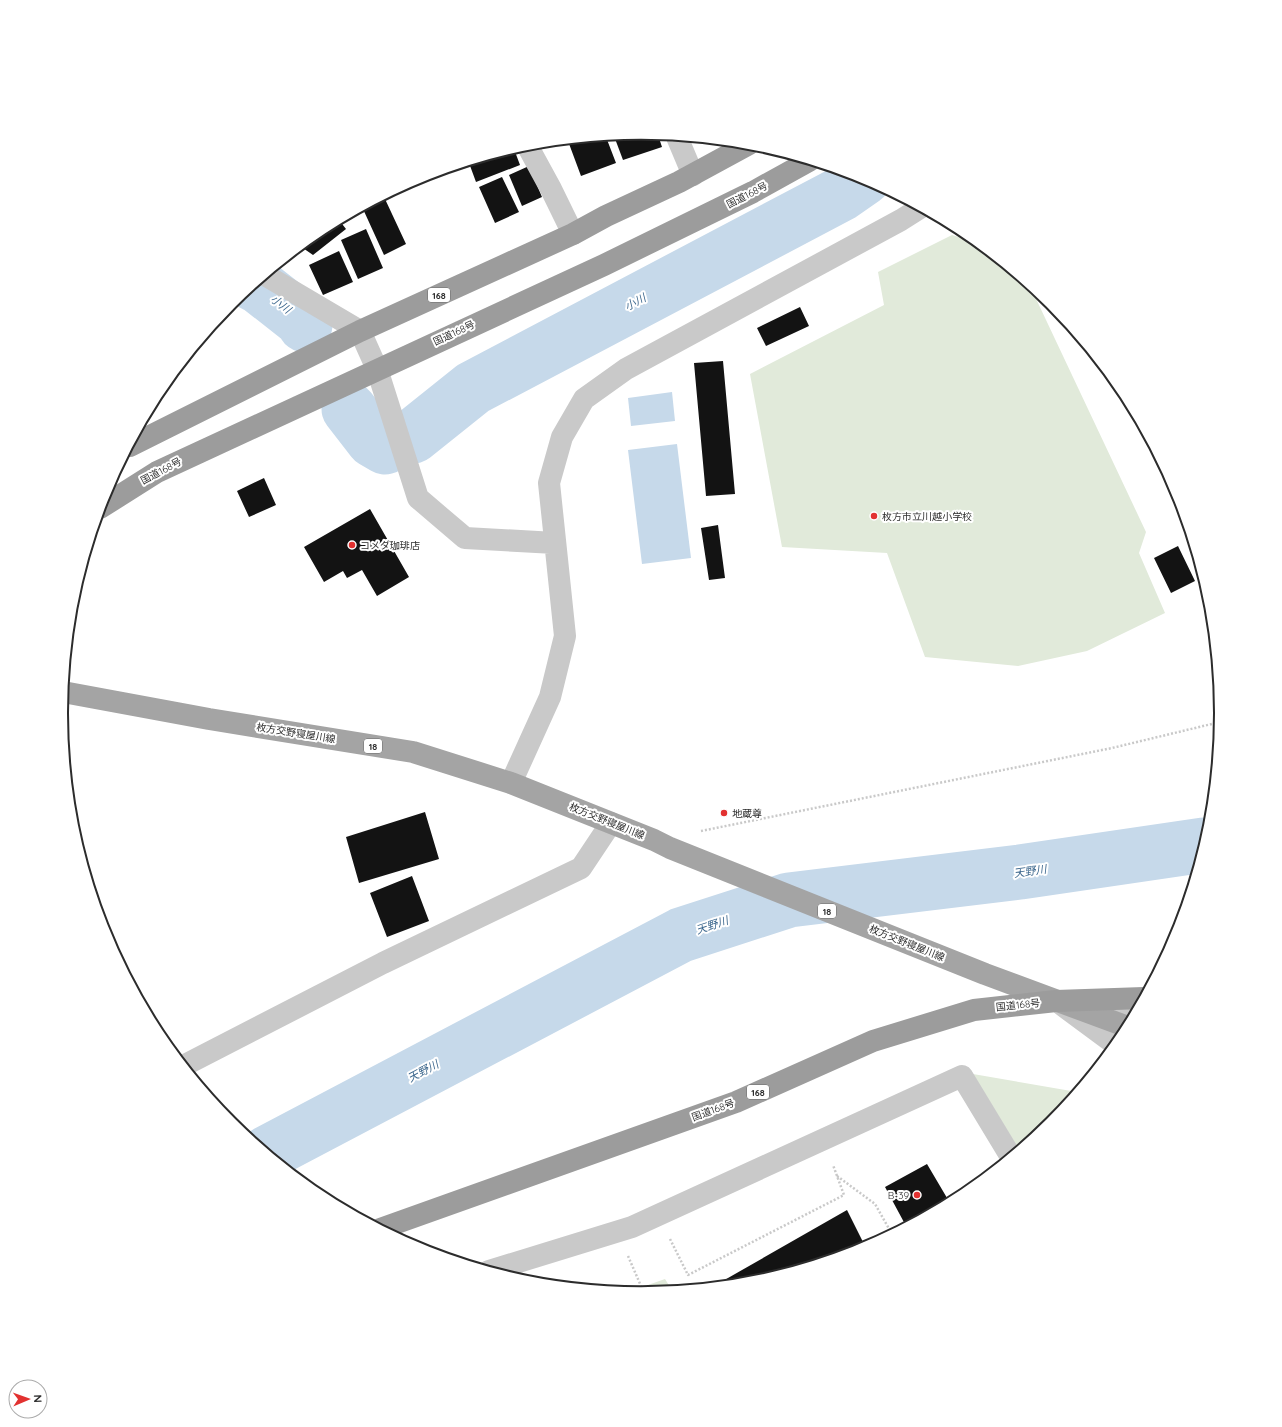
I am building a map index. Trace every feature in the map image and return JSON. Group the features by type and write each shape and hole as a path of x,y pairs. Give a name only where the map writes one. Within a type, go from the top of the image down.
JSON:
{"highway":[{"name":"168","path":"136,443 360,331 572,234 606,216 693,175 739,149"},
{"name":"国道168号","path":"109,503 157,472 604,265 753,192 804,164"},
{"name":"国道168号","path":"387,1227 736,1102 873,1041 974,1010 1056,1001 1138,998"}],"main road":[{"name":"枚方交野寝屋川線","path":"69,693 209,719 413,752 511,783 985,974 1122,1025"}],"street":[{"path":"679,142 693,175"},
{"path":"531,152 551,189 572,234"},
{"path":"511,783 550,697 565,636 549,483 562,437 584,399 626,369 916,211"},
{"path":"269,278 360,331 377,369 418,498 465,538 555,543"},
{"path":"187,1064 382,963 581,868 611,823"},
{"path":"1056,1001 1130,1011"},
{"path":"1056,1001 1111,1041"},
{"path":"497,1268 632,1227 962,1076 1008,1153"}],"path":[{"path":"726,826 1112,748 1214,724"},
{"path":"658,1215 688,1275 844,1195 824,1139"},
{"path":"837,1176 875,1204 889,1229"},
{"path":"618,1232 641,1286"}],"green space":[{"path":"952,235 959,237 990,259 1036,299 1146,532 1139,553 1165,613 1087,651 1018,666 925,657 887,553 782,547 750,374 884,305 878,272"},
{"path":"973,1074 1072,1091 1046,1119 1017,1146"},
{"path":"665,1279 669,1285 645,1286"}],"water":[{"path":"672,392 675,421 631,426 628,398"},
{"path":"677,444 691,558 642,564 628,450"}],"building":[{"path":"616,141 660,141 662,147 623,160"},
{"path":"608,142 616,163 581,176 569,145"},
{"path":"516,155 520,165 476,182 470,167"},
{"path":"529,166 542,197 522,206 509,175"},
{"path":"502,177 519,212 495,223 479,187"},
{"path":"386,201 406,244 384,255 364,212"},
{"path":"343,225 346,229 313,255 305,250"},
{"path":"366,229 383,268 358,279 341,240"},
{"path":"339,251 353,282 323,295 309,265"},
{"path":"800,307 809,326 766,346 757,328"},
{"path":"723,361 735,494 706,496 694,363"},
{"path":"264,478 276,505 249,517 237,491"},
{"path":"370,509 409,577 377,596 362,570 347,578 343,571 324,582 304,547"},
{"path":"718,525 725,578 709,580 701,528"},
{"path":"1178,546 1195,581 1171,593 1154,558"},
{"path":"425,812 439,859 359,883 346,837"},
{"path":"412,876 429,921 387,937 370,893"},
{"name":"B-39","path":"927,1164 947,1198 904,1222 885,1187"},
{"path":"847,1210 863,1242 825,1256 789,1267 723,1281"}],"waterway":[{"name":"小川","path":"413,436 473,388 841,194 857,183"},
{"name":"小川","path":"259,287 302,320 305,325"},
{"name":"小川","path":"349,409 373,440 385,447"},
{"name":"天野川","path":"271,1151 681,935 789,900 1020,872 1198,846"}],"place":[{"name":"枚方市立川越小学校","path":"874,516"},
{"name":"コメダ珈琲店","path":"352,545"},
{"name":"地蔵尊","path":"724,813"},
{"name":"B-39","path":"917,1195"}]}
